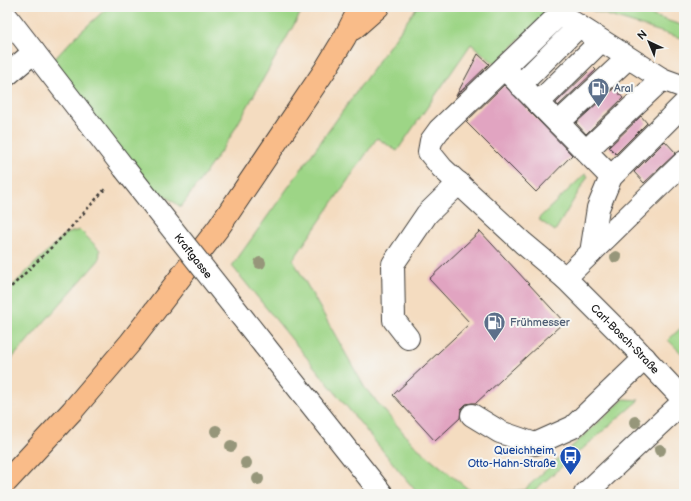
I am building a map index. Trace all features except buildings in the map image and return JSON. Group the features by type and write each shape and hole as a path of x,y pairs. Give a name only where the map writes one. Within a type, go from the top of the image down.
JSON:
{"main road":[{"path":"7,481 72,411 130,343 219,228 325,70 345,37 360,7"},
{"path":"345,37 378,7"}],"street":[{"name":"Carl-Bosch-Straße","path":"579,26 560,14 439,130 431,141 430,152 442,168 458,183 523,243 565,278 645,358 684,400"},
{"name":"Kraftgasse","path":"7,17 124,168 382,494"},
{"path":"520,85 579,26 662,79 684,87"},
{"path":"538,103 601,41"},
{"path":"7,75 34,52"},
{"path":"558,123 628,58"},
{"path":"501,71 520,85 611,177"},
{"path":"586,151 662,79"},
{"path":"591,253 598,208 611,177 684,104"},
{"path":"565,278 684,162"},
{"path":"408,338 394,320 393,264 427,214 458,183"},
{"path":"472,414 500,432 536,444 573,427 645,358"},
{"path":"585,494 684,400"}],"path":[{"path":"7,291 65,234 124,168"}],"green space":[{"path":"108,7 304,7 228,141 181,207 124,168 46,68 74,38"},
{"path":"417,7 552,7 495,64 471,44 397,151 377,138 293,260 365,388 414,445 473,493 524,490 624,399 639,400 530,494 418,494 232,266"},
{"path":"581,7 626,7 684,26 684,39"},
{"path":"585,174 588,176 555,231 538,219"},
{"path":"80,230 100,250 99,260 7,364 7,291 65,234"},
{"path":"684,325 684,356 668,340"}],"place":[{"name":"Aral","path":"598,108"},
{"name":"Frühmesser","path":"494,342"},
{"name":"Queichheim, Otto-Hahn-Straße","path":"571,476"}]}
